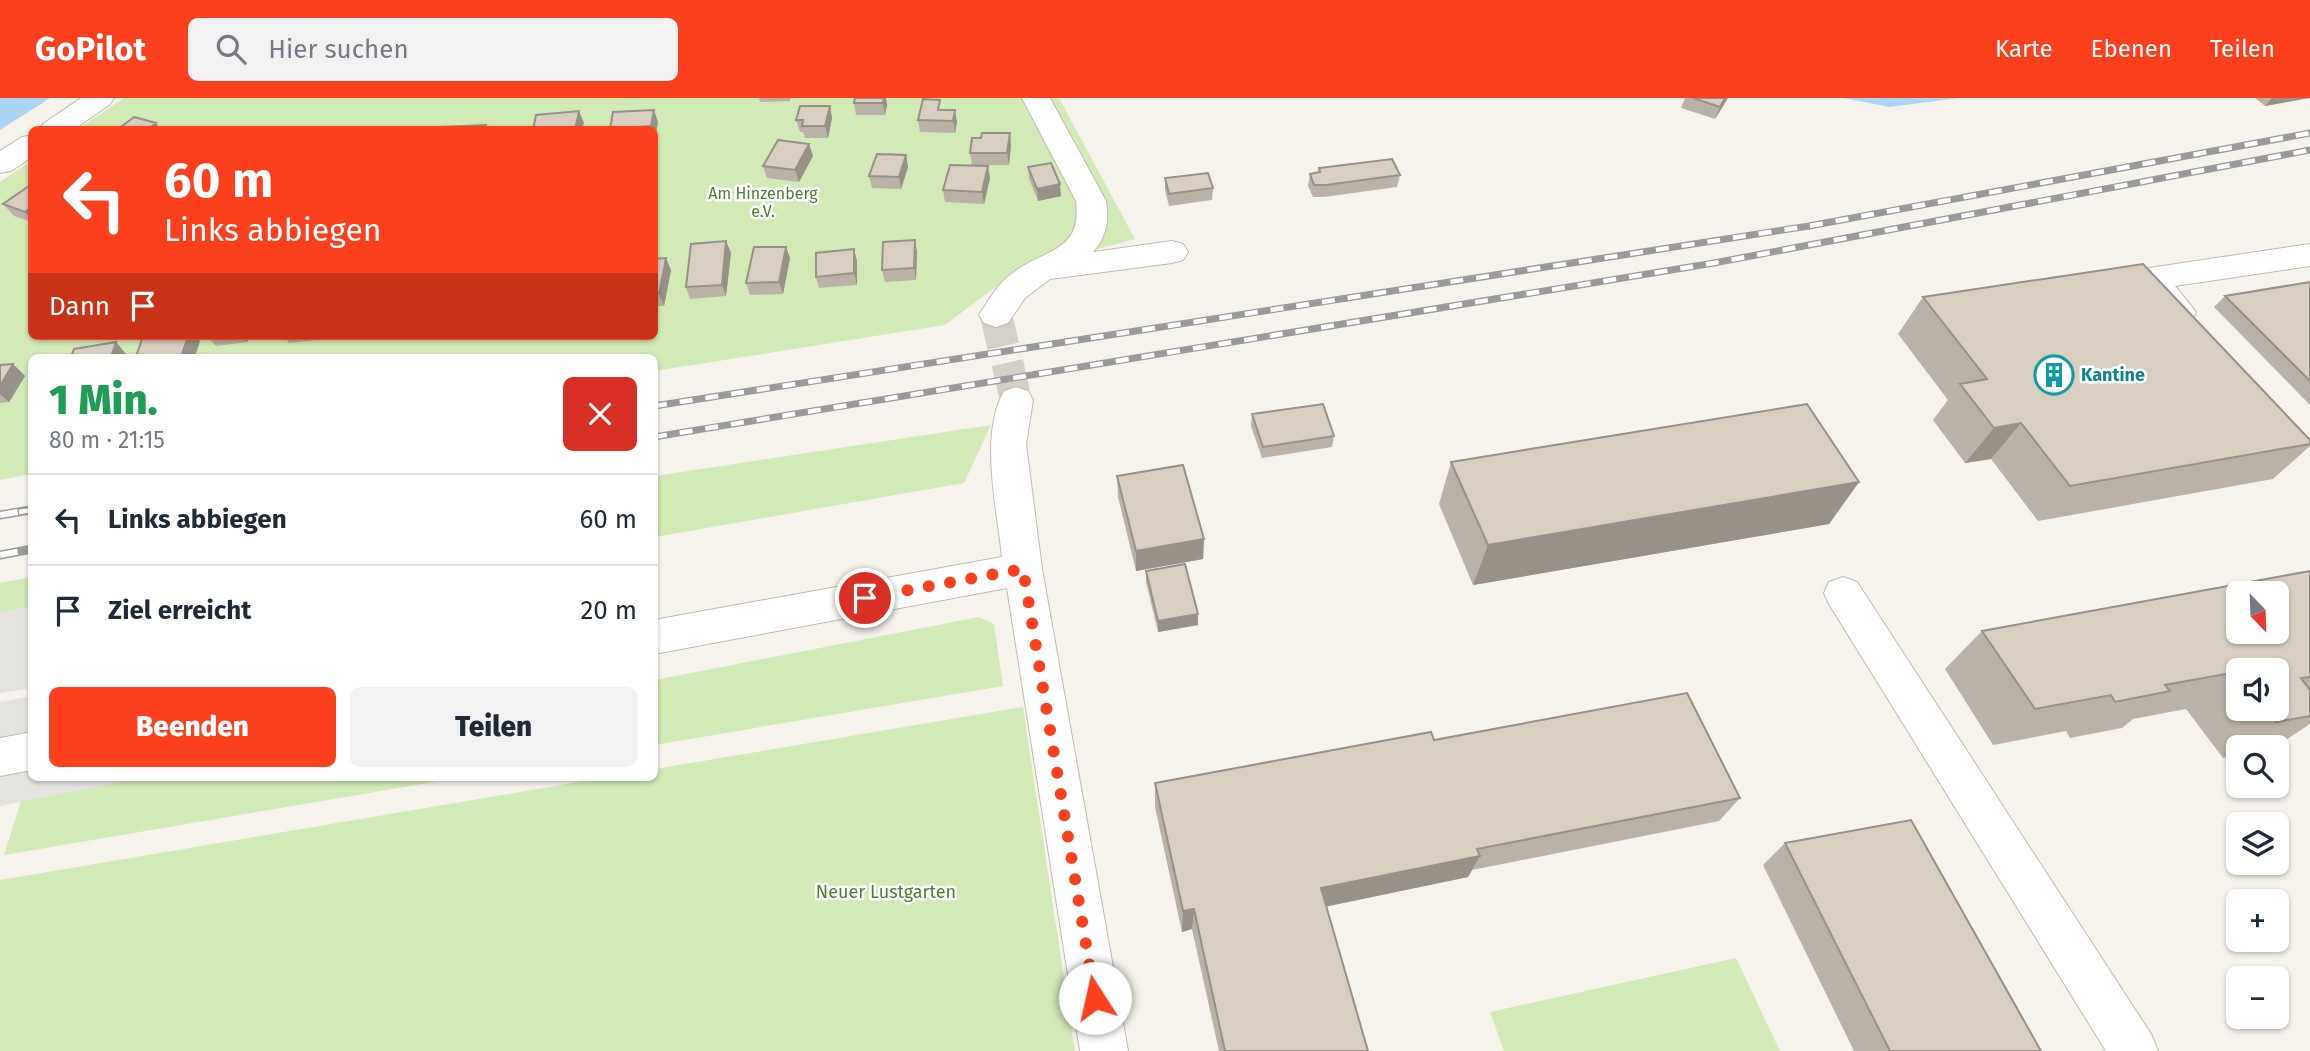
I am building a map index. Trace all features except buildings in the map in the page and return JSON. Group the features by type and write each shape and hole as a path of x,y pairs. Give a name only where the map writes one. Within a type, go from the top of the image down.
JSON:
{"street":[{"path":"59,126 100,98"},
{"path":"996,315 1014,288 1064,261 1087,237 1094,213 1091,201 1036,98"},
{"path":"0,164 28,146"},
{"path":"1046,269 1172,252"},
{"path":"2197,330 2149,279 2310,256"},
{"path":"1016,400 1008,444 1023,569 1104,1051"},
{"path":"658,636 1023,569"},
{"path":"1843,593 2134,1051"},
{"path":"0,757 28,752"}],"green space":[{"name":"Am Hinzenberg e.V.","path":"124,98 1059,98 1135,239 1017,271 945,325 658,371 658,354 28,354 28,475 0,480 0,182 28,163 28,340 658,340 658,126 82,126"},
{"path":"991,425 964,483 658,536 658,476"},
{"path":"28,578 28,608 0,613 0,583"},
{"path":"979,617 994,624 1003,686 658,744 658,679"},
{"name":"Neuer Lustgarten","path":"1023,707 1075,1051 0,1051 0,880 585,781 658,781 658,768"},
{"path":"125,781 434,781 4,855 21,801"},
{"path":"1736,958 1780,1051 1504,1051 1490,1012"}],"shaded area":[{"path":"28,608 28,688 0,693 0,613"},
{"path":"28,697 28,781 126,781 0,806 0,702"}],"water":[{"path":"0,98 50,98 0,130"},
{"path":"1843,98 1958,98 1890,107"}],"tunnel":[{"path":"996,315 1016,400"}],"railway":[{"path":"658,405 1809,226 2310,133"},
{"path":"658,436 1714,263 2310,150"},
{"path":"0,515 28,510"},
{"path":"19,512 28,511"},
{"path":"0,555 28,550"}],"place":[{"name":"Kantine","path":"2054,375"}],"route":[{"path":"865,598 1023,569 1095,998"}]}
